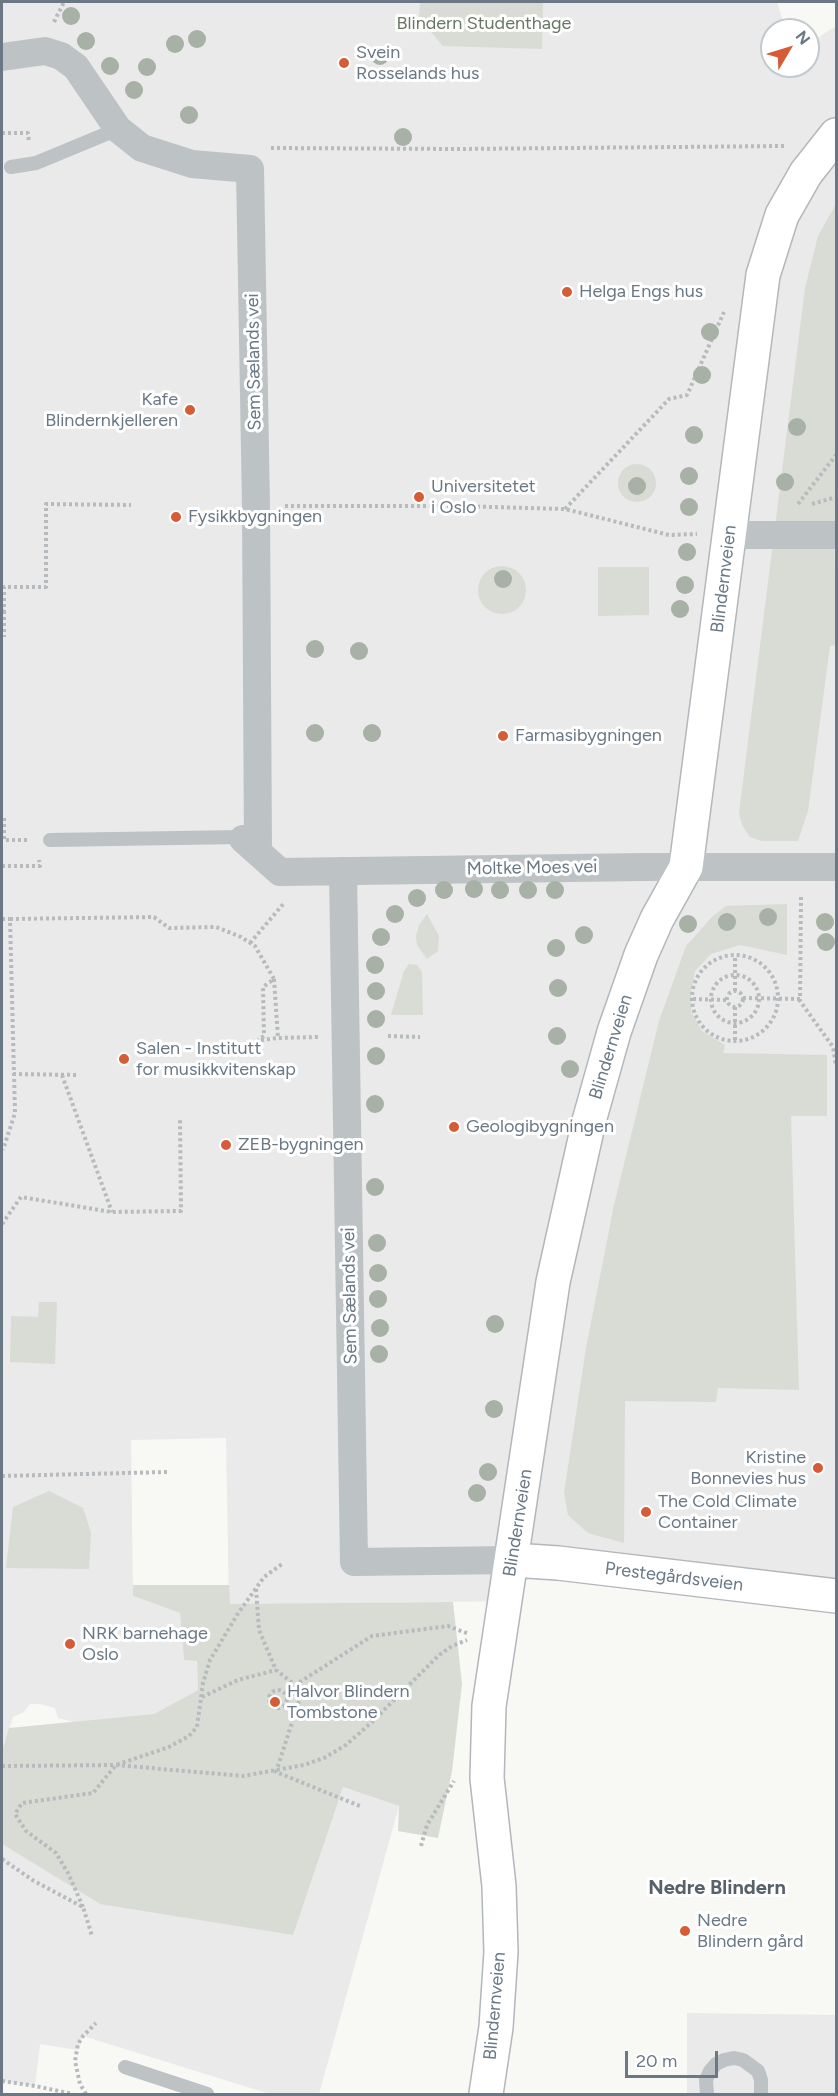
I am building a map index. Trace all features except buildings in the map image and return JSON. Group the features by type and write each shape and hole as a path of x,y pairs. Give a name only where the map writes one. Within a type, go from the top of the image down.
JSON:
{"street":[{"name":"Sem Sælands vei","path":"2,57 45,51 62,56 76,67 118,129 142,148 192,164 250,168 256,507 250,844"},
{"name":"Blindernveien","path":"486,2094 496,2027 501,1952 499,1886 487,1778 489,1706 553,1282 589,1121 614,1032 641,955 657,918 686,867 763,275 782,215 806,173 837,135"},
{"path":"730,535 837,535"},
{"name":"Moltke Moes vei","path":"250,844 280,872 837,867"},
{"name":"Sem Sælands vei","path":"343,871 354,1562 512,1560"},
{"name":"Prestegårdsveien","path":"512,1560 558,1563 837,1596"}],"lane":[{"path":"11,166 36,163 118,129"},
{"path":"44,840 250,844"},
{"path":"707,2094 706,2080 710,2071 716,2064 734,2058 743,2060 758,2071 761,2080 761,2094"},
{"path":"125,2067 207,2094"}],"path":[{"path":"2,133 28,134 29,145"},
{"path":"259,148 470,149 786,146"},
{"path":"565,509 669,399 687,395 728,303"},
{"path":"798,505 837,455"},
{"path":"4,637 4,587 46,587 46,504 131,505"},
{"path":"256,507 455,506 565,509 669,535 730,535"},
{"path":"2,866 40,866 44,840 4,840 4,818"},
{"path":"801,894 800,999 833,1047 837,1065"},
{"path":"250,943 279,909"},
{"path":"2,919 154,917 169,928 216,927 255,946 274,979 278,1038"},
{"path":"3,1150 15,1113 10,919"},
{"path":"735,956 735,992"},
{"path":"735,956 755,960 768,972 775,983 778,999 773,1018 765,1029 750,1038 735,1041 722,1039 705,1029 695,1013 693,999 696,980 704,969 720,958 735,956"},
{"path":"735,975 750,980 758,989 760,999 753,1016 746,1021 735,1023 726,1022 717,1015 711,1000 717,982 726,976 735,975"},
{"path":"274,979 262,987 264,1036 258,1040 345,1036"},
{"path":"727,1000 729,994 735,992 743,998 800,999"},
{"path":"735,1007 741,1004 743,998"},
{"path":"693,999 727,1000"},
{"path":"727,1000 735,1007"},
{"path":"735,1007 735,1041"},
{"path":"388,1036 420,1036"},
{"path":"14,1074 79,1075"},
{"path":"62,1075 112,1212"},
{"path":"2,1224 21,1197 112,1212 181,1211 180,1119"},
{"path":"2,1476 167,1472"},
{"path":"92,1936 69,1873 56,1853 26,1831 15,1814 22,1803 93,1793 116,1765 169,1747 189,1736 197,1727 210,1660 264,1576 282,1564"},
{"path":"256,1588 260,1630 276,1670 295,1685 301,1695 276,1772"},
{"path":"2,1766 116,1765 243,1776 276,1772 324,1758 346,1745 439,1655 452,1646 476,1636 448,1626 372,1636 295,1685"},
{"path":"202,1697 238,1680 276,1670"},
{"path":"274,1690 284,1691 287,1696 287,1702 281,1708 274,1708 268,1701 269,1695 274,1690"},
{"path":"287,1696 299,1692"},
{"path":"421,1846 427,1825 448,1794 459,1771"},
{"path":"276,1772 360,1806"},
{"path":"2,1858 34,1881 82,1907"},
{"path":"86,2094 80,2084 75,2061 78,2044 96,2023"},
{"path":"2,2081 73,2094"}],"shaded area":[{"name":"Universitetet i Oslo","path":"2,2 777,2 782,18 760,18 760,78 820,78 820,36 836,26 836,1596 512,1560 506,1601 229,1605 226,1438 131,1440 133,1596 180,1613 184,1660 197,1660 198,1690 154,1714 74,1722 58,1718 55,1708 30,1704 24,1712 13,1717 2,1751"},
{"path":"343,1787 399,1806 319,2094 270,2094 83,2036 77,2050 40,2044 35,2086 2,2081 2,1844 100,1904"},
{"path":"687,2013 836,2015 836,2094 687,2094"}],"green space":[{"name":"Blindern Studenthage","path":"420,2 543,2 542,49 443,46 419,18"},
{"path":"836,204 836,524 834,524 836,645 830,646 808,811 798,841 762,841 750,837 742,825 739,813 805,288 818,236"},
{"path":"637,464 650,470 656,483 650,496 637,502 624,496 618,483 624,470"},
{"path":"502,566 519,573 526,590 519,607 502,614 485,607 478,590 485,573"},
{"path":"598,567 649,567 649,615 598,616"},
{"path":"787,904 787,955 740,945 711,954 695,971 691,992 691,1012 702,1031 725,1045 723,1053 827,1055 827,1116 791,1116 799,1390 718,1388 716,1402 625,1401 624,1543 588,1533 568,1515 564,1493 586,1348 614,1205 659,1021 686,946 713,916 726,906"},
{"path":"427,914 439,936 438,951 427,959 417,945 416,936 419,925"},
{"path":"409,964 417,965 422,972 423,1015 391,1015 404,971"},
{"path":"39,1302 57,1302 55,1364 10,1362 11,1316 38,1317"},
{"path":"49,1491 83,1508 91,1533 89,1569 6,1568 13,1507"},
{"path":"133,1585 229,1585 230,1604 453,1602 462,1684 452,1771 438,1838 398,1831 399,1806 343,1787 293,1935 100,1904 2,1844 2,1751 9,1728 154,1714 198,1690 197,1661 184,1660 180,1613 133,1596"}],"place":[{"name":"Svein Rosselands hus","path":"344,63"},
{"name":"Helga Engs hus","path":"567,292"},
{"name":"Kafe Blindernkjelleren","path":"190,410"},
{"name":"Universitetet i Oslo","path":"419,497"},
{"name":"Fysikkbygningen","path":"176,517"},
{"name":"Farmasibygningen","path":"503,736"},
{"name":"Salen - Institutt for musikkvitenskap","path":"124,1059"},
{"name":"Geologibygningen","path":"454,1127"},
{"name":"ZEB-bygningen","path":"226,1145"},
{"name":"Kristine Bonnevies hus","path":"818,1468"},
{"name":"The Cold Climate Container","path":"646,1512"},
{"name":"NRK barnehage Oslo","path":"70,1644"},
{"name":"Halvor Blindern Tombstone","path":"275,1702"},
{"name":"Nedre Blindern gård","path":"685,1931"}],"district":[{"name":"Nedre Blindern","path":"717,1888"}]}
